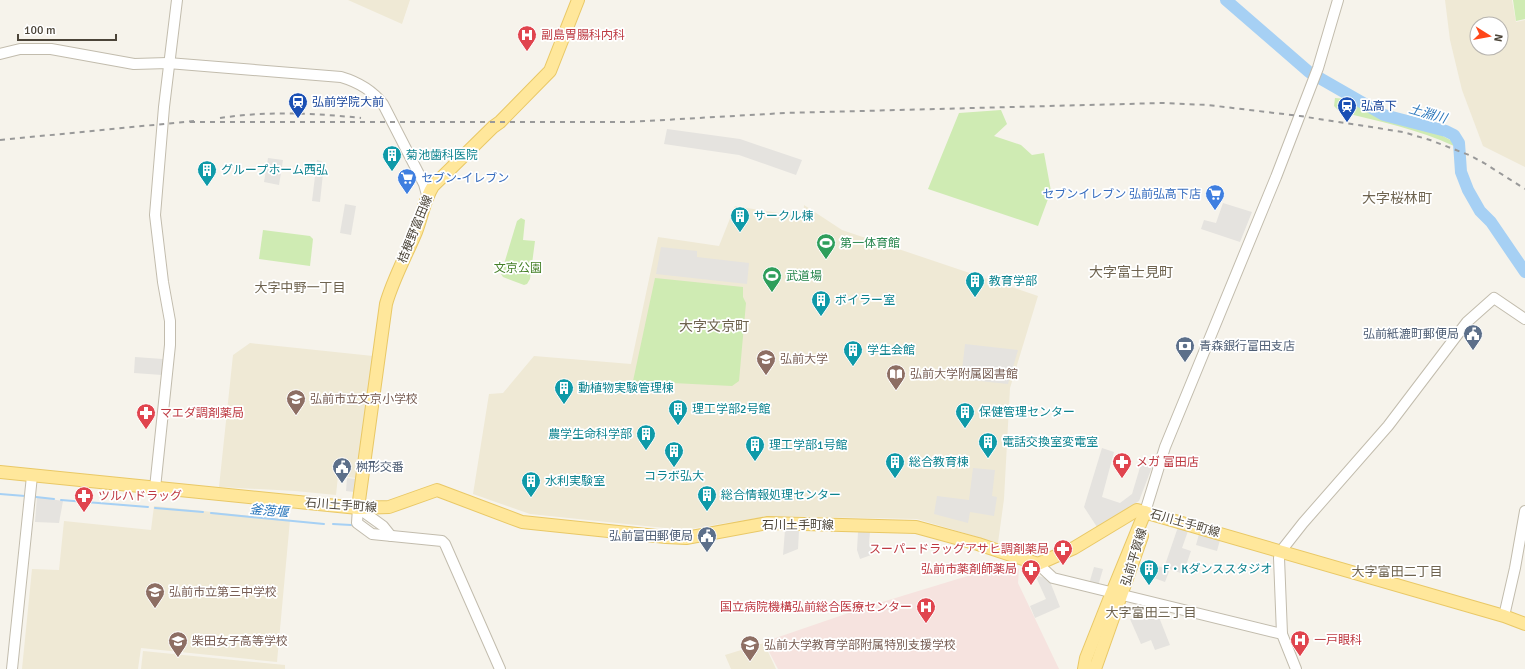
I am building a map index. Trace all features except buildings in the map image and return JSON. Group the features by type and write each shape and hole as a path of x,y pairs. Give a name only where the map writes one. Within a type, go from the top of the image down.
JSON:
{"main road":[{"name":"桔梗野富田線","path":"358,508 386,304 397,272 416,232 427,195 433,186 493,127 500,122 550,71 578,0"},
{"name":"石川土手町線","path":"0,472 358,508 389,507 437,490 522,522 666,537 686,538 768,523 916,527 978,544 1038,564 1074,548 1137,510 1504,616 1525,624"},
{"name":"弘前平賀線","path":"1095,669 1117,594 1145,512"},
{"name":"弘前平賀線","path":"1084,669 1086,658 1117,594"}],"street":[{"path":"155,488 170,345 170,321 163,282 155,215 168,64 177,0"},
{"path":"1145,512 1165,447 1268,197 1314,79 1338,0"},
{"path":"0,54 20,49 50,48 134,64 168,64 341,77 358,83 376,95 383,104 424,184 427,195"},
{"path":"1296,669 1282,634 1279,558 1282,551 1303,524 1388,426 1467,322 1494,298 1525,319"},
{"path":"12,669 32,476"},
{"path":"358,508 383,526 391,536 442,541 445,544 500,669"},
{"path":"1504,616 1515,568 1525,511"},
{"path":"1038,564 1053,578 1282,634"}],"shaded area":[{"path":"348,0 410,0 402,24"},
{"path":"1445,0 1512,0 1516,22 1525,20 1525,167 1483,146 1462,90 1450,40"},
{"path":"667,129 740,139 802,160 796,175 739,155 664,144"},
{"path":"268,158 283,160 279,185 264,182"},
{"path":"317,160 324,164 320,202 312,201"},
{"path":"1223,203 1252,212 1240,242 1201,229 1204,220 1216,223"},
{"path":"345,204 356,206 351,235 340,233"},
{"name":"弘前大学","path":"804,205 842,230 1038,296 1010,388 1004,499 998,543 917,519 768,516 684,530 530,514 473,494 489,394 503,393 534,356 631,364 658,237 719,246 735,206 803,217"},
{"path":"661,247 697,251 697,257 749,263 747,284 656,274"},
{"name":"弘前市立文京小学校","path":"250,343 373,356 356,478 338,476 336,495 219,487 233,355"},
{"path":"965,344 1018,350 1008,384 961,379"},
{"path":"135,357 163,359 162,375 134,373"},
{"path":"1102,448 1114,452 1102,497 1120,503 1132,494 1141,464 1152,467 1139,501 1097,527 1084,507"},
{"path":"973,468 995,470 992,496 997,497 994,516 970,512 968,523 934,514 937,496 969,500"},
{"path":"347,478 356,479 354,492 346,491"},
{"path":"37,497 63,501 59,523 35,522"},
{"name":"弘前市立第三中学校","path":"154,506 290,520 277,662 141,648 138,669 22,669 32,569 59,570 64,521 151,530"},
{"path":"1178,527 1188,531 1182,548 1191,551 1183,574 1170,569 1165,582 1154,578 1158,566 1164,568"},
{"path":"785,530 799,531 798,549 783,555"},
{"path":"858,532 870,532 869,543 874,554 860,559 857,550"},
{"path":"1199,534 1220,540 1217,551 1196,545"},
{"name":"国立病院機構弘前総合医療センター","path":"1010,563 1019,569 1018,583 1059,669 778,669 764,642 866,607"},
{"path":"1094,567 1103,569 1098,586 1089,584"},
{"path":"1039,576 1049,579 1060,607 1035,618 1030,606 1046,599 1036,577"},
{"path":"1145,605 1155,607 1170,645 1155,650 1151,640 1141,644 1130,619 1148,617"},
{"name":"弘前大学教育学部附属特別支援学校","path":"764,643 776,669 731,669 725,655"},
{"name":"柴田女子高等学校","path":"143,651 285,665 285,669 141,669"}],"green space":[{"path":"1513,0 1525,0 1525,19 1516,21"},
{"path":"1335,98 1348,99 1387,118 1439,134 1454,142 1454,146 1412,130 1340,112 1334,106"},
{"path":"1001,110 1007,124 994,136 1021,145 1032,155 1044,153 1051,191 1038,226 928,189 959,113"},
{"name":"文京公園","path":"521,218 525,220 523,240 535,241 530,279 527,284 524,285 503,277 501,274 517,221"},
{"path":"263,230 310,236 313,239 310,266 259,259"},
{"path":"655,278 743,287 743,297 746,303 739,381 732,386 633,381"}],"waterway":[{"name":"土淵川","path":"1226,0 1309,72 1384,115 1446,131 1454,135 1459,143 1461,172 1468,190 1480,211 1491,222 1525,272"},
{"name":"釜萢堰","path":"0,494 25,496"},
{"name":"釜萢堰","path":"36,497 54,499"},
{"name":"釜萢堰","path":"61,500 148,507"},
{"name":"釜萢堰","path":"155,508 203,512"},
{"name":"釜萢堰","path":"211,513 324,524"},
{"name":"釜萢堰","path":"333,524 351,525"}],"railway":[{"path":"190,122 629,122 785,113 1163,103 1208,105 1300,116 1403,132 1430,140 1469,155 1525,189"},
{"path":"220,118 255,114 326,115 361,118"},
{"path":"0,140 194,121"}],"place":[{"name":"副島胃腸科内科","path":"527,52"},
{"name":"弘前学院大前","path":"298,119"},
{"name":"弘高下","path":"1347,123"},
{"name":"菊池歯科医院","path":"392,172"},
{"name":"グループホーム西弘","path":"207,187"},
{"name":"セブン-イレブン","path":"407,195"},
{"name":"セブンイレブン 弘前弘高下店","path":"1215,211"},
{"name":"サークル棟","path":"740,233"},
{"name":"第一体育館","path":"826,260"},
{"name":"武道場","path":"772,293"},
{"name":"教育学部","path":"975,298"},
{"name":"ボイラー室","path":"821,317"},
{"name":"弘前紙漉町郵便局","path":"1473,351"},
{"name":"青森銀行富田支店","path":"1185,363"},
{"name":"学生会館","path":"853,367"},
{"name":"弘前大学","path":"766,376"},
{"name":"弘前大学附属図書館","path":"896,391"},
{"name":"動植物実験管理棟","path":"564,405"},
{"name":"弘前市立文京小学校","path":"296,416"},
{"name":"理工学部2号館","path":"678,426"},
{"name":"保健管理センター","path":"965,429"},
{"name":"マエダ調剤薬局","path":"146,430"},
{"name":"農学生命科学部","path":"646,451"},
{"name":"電話交換室変電室","path":"988,459"},
{"name":"理工学部1号館","path":"755,462"},
{"name":"コラボ弘大","path":"674,468"},
{"name":"総合教育棟","path":"895,479"},
{"name":"メガ 富田店","path":"1122,479"},
{"name":"桝形交番","path":"342,484"},
{"name":"水利実験室","path":"531,498"},
{"name":"総合情報処理センター","path":"707,512"},
{"name":"ツルハドラッグ","path":"84,513"},
{"name":"弘前富田郵便局","path":"707,553"},
{"name":"スーパードラッグアサヒ調剤薬局","path":"1063,566"},
{"name":"弘前市薬剤師薬局","path":"1031,586"},
{"name":"F・Kダンススタジオ","path":"1149,586"},
{"name":"弘前市立第三中学校","path":"155,609"},
{"name":"国立病院機構弘前総合医療センター","path":"926,624"},
{"name":"一戸眼科","path":"1300,657"},
{"name":"柴田女子高等学校","path":"178,658"},
{"name":"弘前大学教育学部附属特別支援学校","path":"750,662"}],"district":[{"name":"大字桜林町","path":"1397,198"},
{"name":"大字富士見町","path":"1131,272"},
{"name":"大字中野一丁目","path":"300,287"},
{"name":"大字文京町","path":"714,326"},
{"name":"大字富田二丁目","path":"1397,571"},
{"name":"大字富田三丁目","path":"1151,612"}]}
